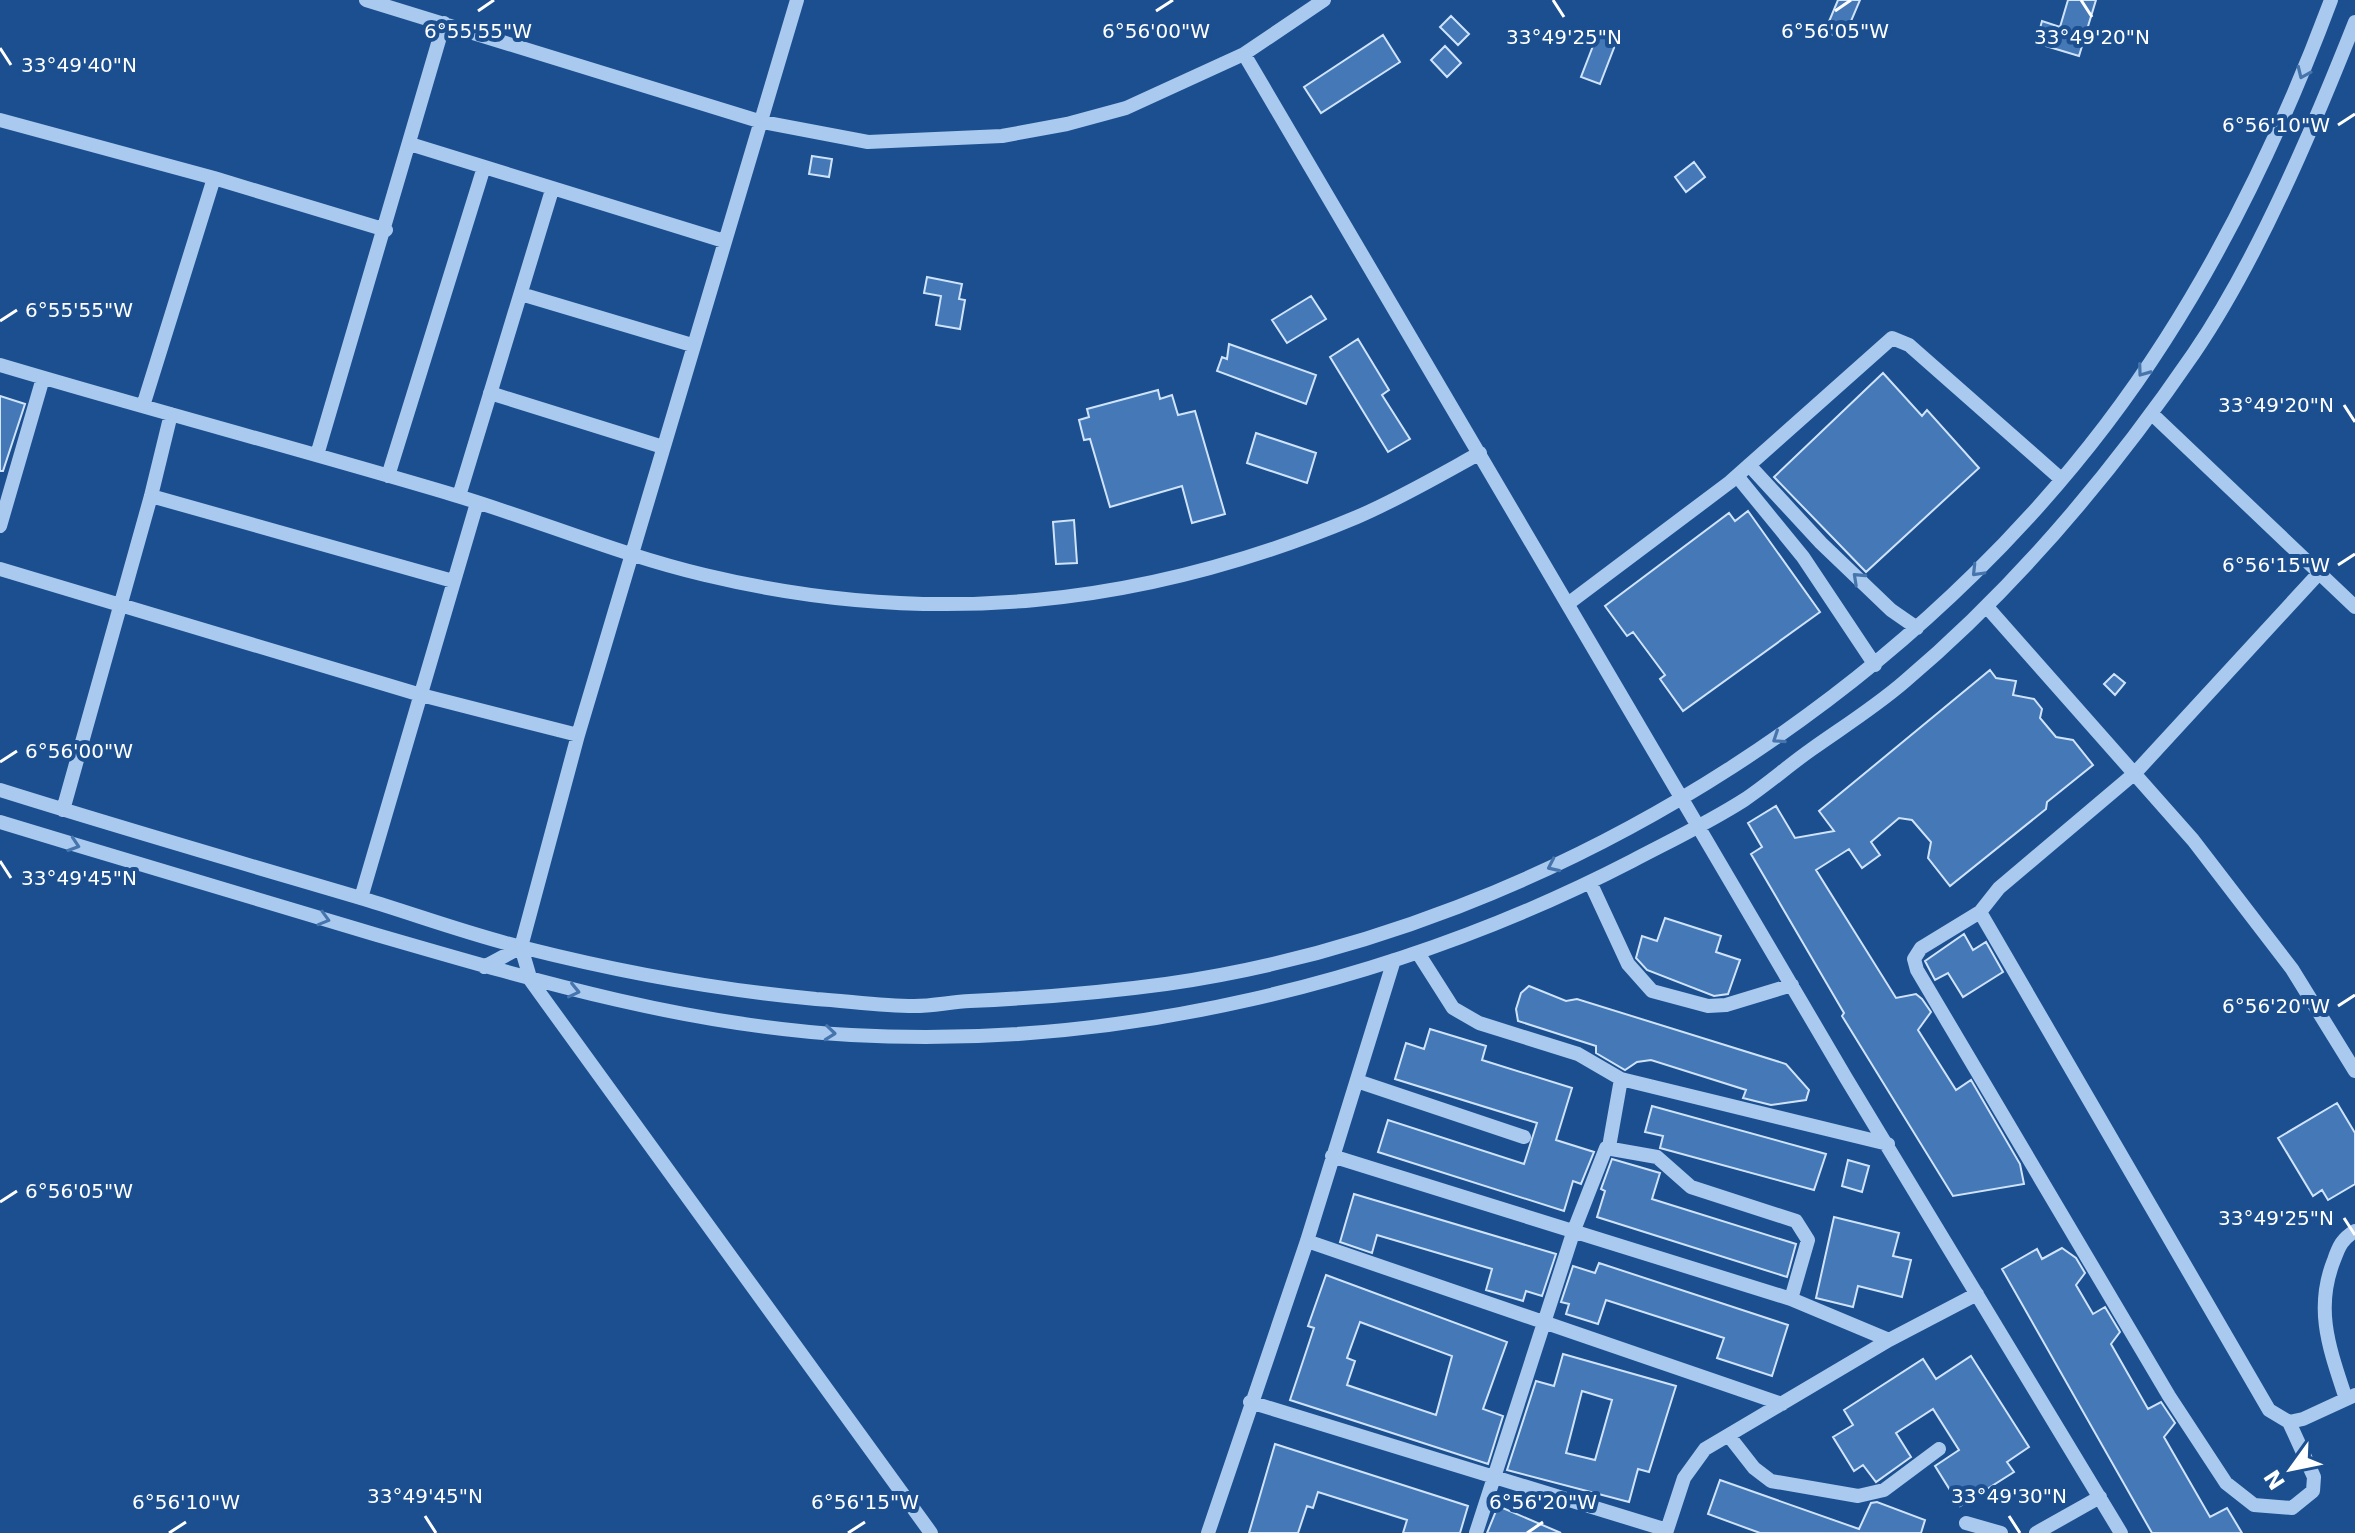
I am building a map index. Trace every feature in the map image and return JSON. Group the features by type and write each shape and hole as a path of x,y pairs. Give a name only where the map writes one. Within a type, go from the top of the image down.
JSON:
{"street":[{"path":"366,0 762,122 868,142 1002,136 1067,124 1126,108 1244,54 1324,0"},
{"path":"797,0 578,735 521,947 531,981 931,1533"},
{"path":"0,790 521,947 719,987 914,1006 1067,996 1169,984 1338,946 1461,905 1569,859 1767,746 1875,665 1981,567 2098,434 2186,306 2259,172 2331,0"},
{"path":"0,822 531,981 642,1007 852,1035 974,1034 1161,1018 1253,999 1466,937 1590,882 1699,827 1747,798 1867,712 1987,607 2106,472 2151,413 2228,297 2292,170 2355,22"},
{"path":"317,455 386,230 444,23"},
{"path":"1244,54 1569,603 1679,796 2121,1533"},
{"path":"0,120 214,178 386,230"},
{"path":"410,144 724,241"},
{"path":"388,476 484,167"},
{"path":"143,406 214,178"},
{"path":"459,496 552,190"},
{"path":"521,294 692,345"},
{"path":"1569,603 1743,470 1892,338 1909,345 2061,479"},
{"path":"0,365 459,496 634,555 708,576 798,592 932,603 996,605 1060,600 1218,567 1289,544 1371,510 1480,453"},
{"path":"0,526 43,378"},
{"path":"490,393 663,447"},
{"path":"2151,413 2355,607"},
{"path":"63,810 171,414"},
{"path":"1743,470 1897,617 1917,628"},
{"path":"1743,470 1875,665"},
{"path":"0,474 15,479"},
{"path":"151,496 453,581"},
{"path":"361,898 477,503"},
{"path":"1803,557 1821,543"},
{"path":"0,569 421,695 578,735"},
{"path":"1980,912 2259,1397 2269,1410 2289,1422 2314,1477 2313,1491 2292,1508 2254,1505 2226,1483 2169,1396 1917,970 1914,959 1918,951 1980,912 1999,888 2135,773 2320,572"},
{"path":"1987,607 2193,840 2292,969 2355,1071"},
{"path":"1590,882 1628,964 1652,991 1708,1006 1726,1005 1792,985"},
{"path":"484,967 521,947"},
{"path":"1418,953 1442,994 1464,1016 1578,1054 1621,1079 1888,1144"},
{"path":"1208,1533 1307,1241 1394,960"},
{"path":"1476,1533 1574,1230 1601,1154 1609,1147 1621,1079"},
{"path":"1357,1081 1524,1137"},
{"path":"1609,1147 1657,1157 1691,1187 1778,1212 1796,1221 1808,1240 1791,1299"},
{"path":"1332,1156 1791,1299 1889,1340"},
{"path":"2289,1422 2351,1397 2330,1352 2322,1303 2342,1239 2355,1231"},
{"path":"1307,1241 1782,1404"},
{"path":"1250,1402 1666,1531 1692,1463 1705,1449 1889,1340 1977,1294"},
{"path":"1729,1436 1754,1468 1771,1481 1858,1496 1884,1490 1939,1449"},
{"path":"2036,1533 2100,1497"},
{"path":"1966,1523 2001,1533"}],"building":[{"path":"1838,0 1860,0 1843,40 1825,31"},
{"path":"2068,0 2096,0 2079,56 2036,43 2042,21 2060,27"},
{"path":"1451,16 1469,34 1458,45 1440,27"},
{"path":"1598,33 1617,40 1600,84 1581,77"},
{"path":"1383,35 1400,62 1321,113 1304,87"},
{"path":"1445,46 1461,63 1447,77 1431,60"},
{"path":"812,156 832,159 829,177 809,174"},
{"path":"1694,162 1705,177 1686,192 1675,177"},
{"path":"927,277 962,284 959,299 965,300 960,329 936,325 941,296 924,293"},
{"path":"1311,296 1326,319 1287,343 1272,320"},
{"path":"1358,339 1389,390 1382,395 1410,439 1388,452 1330,357"},
{"path":"1229,344 1316,375 1306,404 1217,371 1222,357 1227,359"},
{"path":"1883,373 1922,416 1927,410 1979,468 1866,572 1774,477"},
{"path":"1158,390 1160,399 1172,395 1178,415 1195,411 1225,514 1192,523 1182,486 1110,507 1090,439 1084,440 1079,420 1089,417 1087,409"},
{"path":"0,396 25,404 3,471 0,471"},
{"path":"1256,433 1316,453 1307,483 1247,463"},
{"path":"1748,511 1820,612 1683,711 1660,679 1665,675 1633,632 1627,636 1605,606 1729,513 1735,521"},
{"path":"1074,520 1077,563 1056,564 1053,522"},
{"path":"1990,670 1996,678 2016,681 2013,695 2034,699 2042,709 2040,718 2056,737 2073,740 2093,765 2047,802 2046,809 1950,886 1928,858 1931,842 1912,820 1899,818 1871,842 1880,855 1862,868 1849,849 1816,870 1896,998 1916,994 1922,999 1931,1012 1918,1030 1956,1090 1971,1080 2020,1164 2024,1184 1953,1196 1842,1016 1844,1013 1751,854 1762,847 1748,823 1776,806 1795,838 1834,831 1819,811"},
{"path":"2114,674 2125,683 2115,695 2104,684"},
{"path":"1665,918 1721,936 1716,952 1740,960 1728,994 1714,996 1647,970 1636,958 1642,936 1657,941"},
{"path":"1964,934 1973,950 1986,942 2003,972 1963,997 1948,973 1935,980 1925,961"},
{"path":"1529,986 1566,1001 1577,999 1786,1064 1809,1090 1806,1100 1771,1105 1743,1098 1746,1090 1651,1060 1637,1062 1625,1070 1596,1053 1596,1046 1518,1021 1516,1009 1521,993"},
{"path":"1430,1029 1486,1046 1482,1060 1572,1088 1556,1140 1594,1152 1581,1184 1573,1181 1564,1211 1378,1152 1388,1120 1524,1164 1537,1123 1395,1079 1406,1043 1424,1049"},
{"path":"2337,1103 2355,1133 2355,1184 2328,1200 2322,1190 2313,1196 2278,1138"},
{"path":"1652,1106 1826,1154 1814,1190 1660,1148 1663,1136 1645,1132"},
{"path":"1612,1159 1660,1173 1652,1199 1796,1244 1787,1277 1597,1217 1605,1191 1601,1189"},
{"path":"1848,1160 1869,1166 1862,1192 1842,1186"},
{"path":"1354,1194 1556,1254 1542,1296 1526,1291 1523,1301 1486,1290 1492,1269 1377,1235 1372,1253 1340,1242"},
{"path":"1834,1217 1899,1233 1893,1256 1911,1260 1902,1297 1858,1286 1853,1307 1816,1298"},
{"path":"2062,1248 2076,1258 2085,1273 2076,1285 2093,1314 2105,1307 2120,1332 2111,1344 2148,1409 2161,1402 2175,1423 2164,1437 2210,1517 2227,1508 2242,1533 2152,1533 2002,1269 2037,1249 2042,1259"},
{"path":"1599,1263 1788,1325 1772,1376 1717,1358 1724,1338 1606,1300 1598,1324 1566,1314 1569,1304 1561,1302 1573,1266 1595,1273"},
{"path":"1326,1275 1507,1342 1483,1409 1503,1416 1488,1464 1290,1400 1314,1328 1308,1326","holes":["1360,1322 1452,1356 1436,1415 1347,1385 1355,1361 1347,1358"]},
{"path":"1563,1354 1676,1386 1649,1472 1638,1469 1629,1502 1507,1470 1536,1381 1554,1386","holes":["1582,1391 1612,1400 1595,1460 1566,1453"]},
{"path":"1971,1356 2029,1447 2007,1462 2014,1472 1960,1506 1935,1466 1959,1450 1933,1409 1896,1433 1911,1457 1876,1482 1863,1465 1854,1471 1833,1437 1853,1425 1844,1410 1923,1359 1936,1379"},
{"path":"1275,1444 1468,1506 1460,1533 1403,1533 1407,1520 1318,1492 1313,1508 1307,1506 1298,1533 1249,1533"},
{"path":"1720,1480 1859,1529 1871,1503 1877,1502 1925,1520 1921,1533 1760,1533 1708,1514"},
{"path":"1498,1506 1561,1533 1487,1533"}]}
